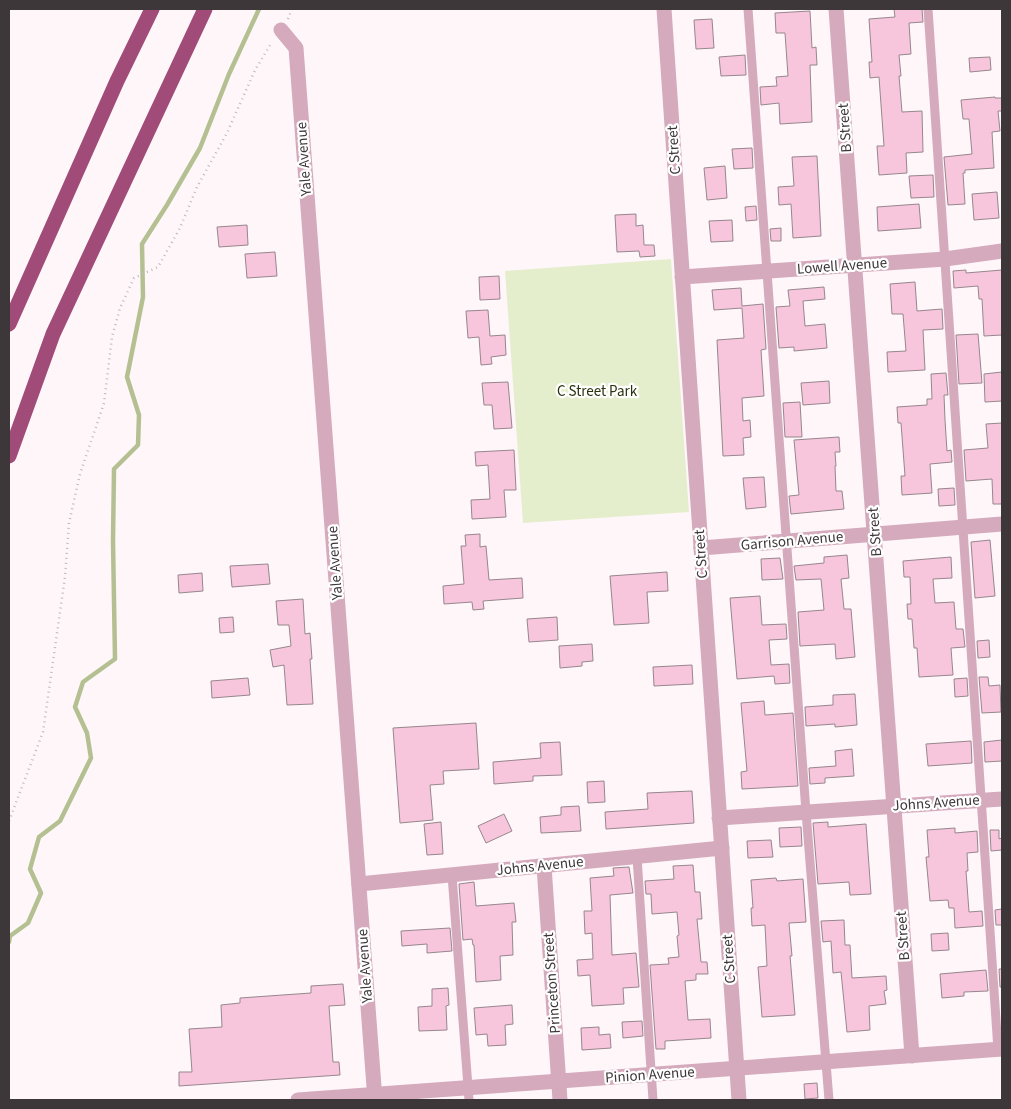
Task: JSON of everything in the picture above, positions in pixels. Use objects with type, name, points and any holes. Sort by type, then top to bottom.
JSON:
[{"type":"highway","points":[[9,324],[152,9]]},
{"type":"highway","points":[[9,456],[53,334],[205,9]]},
{"type":"street","name":"C Street","points":[[664,9],[739,1100]]},
{"type":"street","name":"B Street","points":[[836,9],[912,1056]]},
{"type":"street","name":"Yale Avenue","points":[[281,30],[296,48],[375,1097]]},
{"type":"street","name":"Lowell Avenue","points":[[682,277],[945,259],[1002,251]]},
{"type":"street","name":"Garrison Avenue","points":[[701,548],[1002,524]]},
{"type":"street","name":"Johns Avenue","points":[[719,818],[1002,799]]},
{"type":"street","name":"Johns Avenue","points":[[359,884],[722,848]]},
{"type":"street","name":"Princeton Street","points":[[544,866],[560,1100]]},
{"type":"street","name":"Pinion Avenue","points":[[298,1100],[469,1094],[559,1082],[1000,1050]]},
{"type":"lane","points":[[748,9],[806,812],[829,1100]]},
{"type":"lane","points":[[928,9],[981,800],[1000,1050]]},
{"type":"lane","points":[[637,857],[653,1100]]},
{"type":"lane","points":[[452,875],[469,1094]]},
{"type":"path","points":[[9,821],[43,732],[65,577],[69,523],[80,474],[104,403],[112,337],[120,308],[134,278],[158,267],[180,228],[197,187],[227,133],[255,70],[289,17],[292,9]]},
{"type":"green space","name":"C Street Park","points":[[671,259],[689,512],[523,523],[505,271]]},
{"type":"building","points":[[894,9],[922,9],[923,22],[909,23],[911,54],[899,55],[901,76],[899,76],[902,112],[922,111],[923,152],[906,153],[907,173],[879,175],[877,146],[884,146],[879,77],[870,78],[869,62],[872,62],[869,19],[895,17]]},
{"type":"building","points":[[810,11],[812,48],[816,47],[817,65],[810,65],[812,122],[780,124],[779,103],[761,105],[760,87],[777,86],[776,77],[788,76],[785,33],[776,33],[775,13]]},
{"type":"building","points":[[712,19],[714,48],[696,49],[694,20]]},
{"type":"building","points":[[745,55],[746,75],[721,76],[719,57]]},
{"type":"building","points":[[990,57],[991,70],[970,72],[969,58]]},
{"type":"building","points":[[1002,98],[1002,111],[998,111],[1000,131],[992,132],[994,168],[965,170],[965,173],[963,173],[965,204],[948,205],[944,157],[972,154],[969,119],[963,119],[961,100]]},
{"type":"building","points":[[752,148],[753,168],[734,169],[732,149]]},
{"type":"building","points":[[817,156],[821,236],[793,238],[791,204],[779,205],[778,187],[794,186],[792,157]]},
{"type":"building","points":[[725,166],[727,198],[707,200],[704,168]]},
{"type":"building","points":[[933,175],[934,197],[911,198],[909,176]]},
{"type":"building","points":[[997,192],[999,218],[974,220],[972,194]]},
{"type":"building","points":[[919,204],[921,228],[878,231],[877,207]]},
{"type":"building","points":[[756,206],[757,220],[746,221],[745,207]]},
{"type":"building","points":[[636,214],[636,226],[643,225],[644,245],[654,245],[655,256],[640,257],[639,251],[617,252],[615,215]]},
{"type":"building","points":[[732,220],[733,241],[711,242],[709,221]]},
{"type":"building","points":[[247,225],[248,245],[219,247],[217,227]]},
{"type":"building","points":[[781,228],[781,241],[771,241],[770,229]]},
{"type":"building","points":[[275,252],[277,276],[247,278],[245,254]]},
{"type":"building","points":[[966,270],[966,273],[1002,270],[1002,335],[984,336],[982,299],[979,299],[978,286],[954,288],[953,271]]},
{"type":"building","points":[[499,276],[500,299],[480,300],[479,277]]},
{"type":"building","points":[[915,282],[917,311],[942,309],[943,329],[923,330],[925,370],[888,372],[887,352],[906,351],[903,314],[892,314],[890,284]]},
{"type":"building","points":[[824,287],[825,299],[803,301],[805,326],[825,324],[827,348],[794,351],[794,347],[779,348],[776,307],[790,306],[788,290]]},
{"type":"building","points":[[741,288],[742,306],[763,304],[766,349],[761,350],[764,396],[742,398],[743,421],[750,420],[751,437],[743,438],[744,455],[723,456],[717,340],[744,338],[742,308],[714,310],[712,290]]},
{"type":"building","points":[[488,310],[490,336],[505,335],[506,355],[491,357],[492,364],[481,365],[479,337],[468,338],[466,311]]},
{"type":"building","points":[[978,334],[982,383],[959,384],[956,335]]},
{"type":"building","points":[[1002,372],[1002,401],[985,402],[984,374]]},
{"type":"building","points":[[946,373],[948,395],[944,395],[947,451],[951,450],[952,462],[930,464],[932,493],[902,495],[901,476],[905,476],[901,423],[898,423],[897,407],[927,405],[927,399],[932,399],[931,374]]},
{"type":"building","points":[[829,381],[830,403],[803,405],[801,383]]},
{"type":"building","points":[[508,382],[512,428],[494,429],[492,405],[484,405],[482,383]]},
{"type":"building","points":[[800,402],[802,437],[785,437],[783,403]]},
{"type":"building","points":[[1002,423],[1002,504],[993,504],[992,479],[966,481],[964,450],[988,448],[986,424]]},
{"type":"building","points":[[839,437],[840,452],[835,452],[836,491],[842,491],[844,509],[791,514],[789,496],[799,495],[794,440]]},
{"type":"building","points":[[514,450],[516,490],[504,490],[506,517],[472,519],[471,500],[490,499],[488,465],[476,466],[475,452]]},
{"type":"building","points":[[764,477],[766,507],[746,509],[743,478]]},
{"type":"building","points":[[954,488],[955,505],[939,506],[938,489]]},
{"type":"building","points":[[480,534],[480,547],[486,546],[489,580],[522,578],[523,598],[483,601],[484,609],[473,610],[472,602],[444,604],[443,586],[464,584],[461,546],[466,546],[465,535]]},
{"type":"building","points":[[990,540],[995,596],[975,598],[971,542]]},
{"type":"building","points":[[847,555],[849,578],[841,579],[844,609],[851,609],[855,657],[836,659],[835,644],[800,646],[798,612],[824,610],[821,579],[796,580],[794,566],[824,563],[824,557]]},
{"type":"building","points":[[951,557],[952,578],[933,579],[935,603],[954,602],[956,629],[963,629],[965,647],[951,648],[953,675],[919,677],[912,619],[908,619],[907,604],[911,604],[910,577],[904,577],[903,561]]},
{"type":"building","points":[[780,558],[783,579],[762,580],[761,559]]},
{"type":"building","points":[[268,564],[270,584],[232,587],[230,566]]},
{"type":"building","points":[[667,572],[668,591],[647,592],[649,623],[614,625],[610,576]]},
{"type":"building","points":[[202,573],[203,591],[179,593],[178,575]]},
{"type":"building","points":[[760,596],[762,625],[786,624],[787,639],[769,640],[771,665],[789,664],[790,683],[775,684],[774,676],[737,679],[730,598]]},
{"type":"building","points":[[303,599],[305,634],[310,633],[313,704],[287,705],[284,665],[273,667],[270,650],[291,646],[289,625],[278,625],[276,601]]},
{"type":"building","points":[[233,617],[234,632],[220,633],[219,618]]},
{"type":"building","points":[[557,617],[558,640],[529,642],[527,619]]},
{"type":"building","points":[[989,640],[990,657],[978,658],[977,641]]},
{"type":"building","points":[[592,644],[593,661],[582,662],[582,666],[560,668],[559,646]]},
{"type":"building","points":[[692,665],[693,684],[654,686],[653,667]]},
{"type":"building","points":[[979,677],[988,677],[989,686],[1000,685],[1001,712],[982,713]]},
{"type":"building","points":[[248,678],[250,695],[212,698],[211,681]]},
{"type":"building","points":[[967,678],[968,696],[955,697],[954,679]]},
{"type":"building","points":[[855,694],[857,725],[835,727],[835,724],[806,726],[805,707],[833,705],[833,695]]},
{"type":"building","points":[[764,701],[765,715],[793,713],[798,786],[742,789],[741,772],[747,771],[741,703]]},
{"type":"building","points":[[476,723],[479,769],[443,771],[444,784],[430,785],[433,820],[400,823],[393,728]]},
{"type":"building","points":[[1002,740],[1002,761],[985,762],[984,742]]},
{"type":"building","points":[[971,741],[972,763],[928,766],[926,744]]},
{"type":"building","points":[[560,742],[562,775],[533,776],[533,781],[494,784],[493,762],[541,758],[540,743]]},
{"type":"building","points":[[852,749],[854,776],[825,778],[825,783],[810,784],[809,768],[836,766],[835,751]]},
{"type":"building","points":[[604,781],[605,802],[588,803],[587,782]]},
{"type":"building","points":[[692,791],[694,823],[606,829],[605,812],[648,809],[647,793]]},
{"type":"building","points":[[579,806],[581,831],[541,833],[540,817],[561,815],[561,807]]},
{"type":"building","points":[[504,814],[512,831],[486,843],[478,826]]},
{"type":"building","points":[[441,822],[443,854],[427,855],[424,824]]},
{"type":"building","points":[[828,822],[828,827],[866,824],[871,894],[850,895],[849,882],[818,884],[813,823]]},
{"type":"building","points":[[801,827],[802,846],[780,847],[779,828]]},
{"type":"building","points":[[955,828],[955,833],[977,831],[978,852],[967,853],[968,871],[966,871],[969,912],[982,911],[983,926],[955,928],[954,908],[949,908],[948,900],[930,901],[926,857],[929,857],[927,830]]},
{"type":"building","points":[[990,830],[999,830],[999,839],[1002,838],[1002,850],[991,851]]},
{"type":"building","points":[[771,840],[773,857],[748,858],[747,841]]},
{"type":"building","points":[[693,865],[695,892],[700,892],[702,919],[697,919],[701,962],[707,962],[708,974],[696,974],[696,980],[685,981],[688,1020],[710,1019],[711,1038],[665,1041],[665,1049],[656,1049],[650,965],[669,964],[668,958],[679,957],[677,936],[679,935],[677,912],[652,914],[651,894],[646,894],[645,881],[674,879],[673,866]]},
{"type":"building","points":[[629,867],[633,893],[610,895],[612,955],[636,953],[639,987],[623,988],[624,1004],[592,1006],[590,975],[578,976],[577,960],[593,959],[592,933],[585,934],[584,911],[592,911],[590,878],[614,876],[613,868]]},
{"type":"building","points":[[776,878],[777,881],[803,879],[806,922],[789,923],[795,1015],[762,1017],[758,967],[767,966],[765,925],[752,926],[751,880]]},
{"type":"building","points":[[474,882],[476,906],[514,903],[516,922],[512,922],[513,955],[500,956],[501,980],[476,982],[474,945],[472,939],[463,940],[459,884]]},
{"type":"building","points":[[1002,909],[1002,925],[996,925],[995,910]]},
{"type":"building","points":[[844,920],[845,945],[850,945],[852,978],[886,976],[887,990],[884,991],[886,1004],[869,1006],[870,1030],[847,1032],[841,972],[833,973],[831,941],[823,942],[821,921]]},
{"type":"building","points":[[450,928],[452,951],[427,953],[427,944],[402,946],[401,931]]},
{"type":"building","points":[[948,933],[949,950],[932,951],[931,934]]},
{"type":"building","points":[[999,969],[1002,969],[1002,987],[1000,987]]},
{"type":"building","points":[[986,970],[988,991],[964,992],[964,996],[942,998],[940,974]]},
{"type":"building","points":[[343,984],[345,1005],[329,1006],[333,1062],[339,1062],[340,1075],[179,1086],[179,1072],[192,1072],[189,1029],[222,1027],[221,1005],[240,1003],[240,998],[311,993],[311,986]]},
{"type":"building","points":[[448,988],[449,1005],[446,1006],[447,1030],[419,1031],[418,1007],[432,1006],[432,989]]},
{"type":"building","points":[[512,1005],[513,1024],[505,1025],[506,1045],[488,1046],[487,1034],[476,1035],[474,1008]]},
{"type":"building","points":[[642,1021],[643,1036],[623,1038],[622,1022]]},
{"type":"building","points":[[599,1027],[599,1035],[610,1034],[611,1048],[582,1050],[581,1028]]},
{"type":"building","points":[[817,1083],[818,1098],[805,1099],[804,1084]]},
{"type":"waterway","points":[[9,942],[10,936],[28,923],[41,893],[30,869],[39,837],[60,821],[91,758],[87,733],[75,707],[83,682],[115,659],[114,469],[138,445],[139,415],[127,377],[143,297],[142,244],[200,148],[229,74],[259,9]]}]
